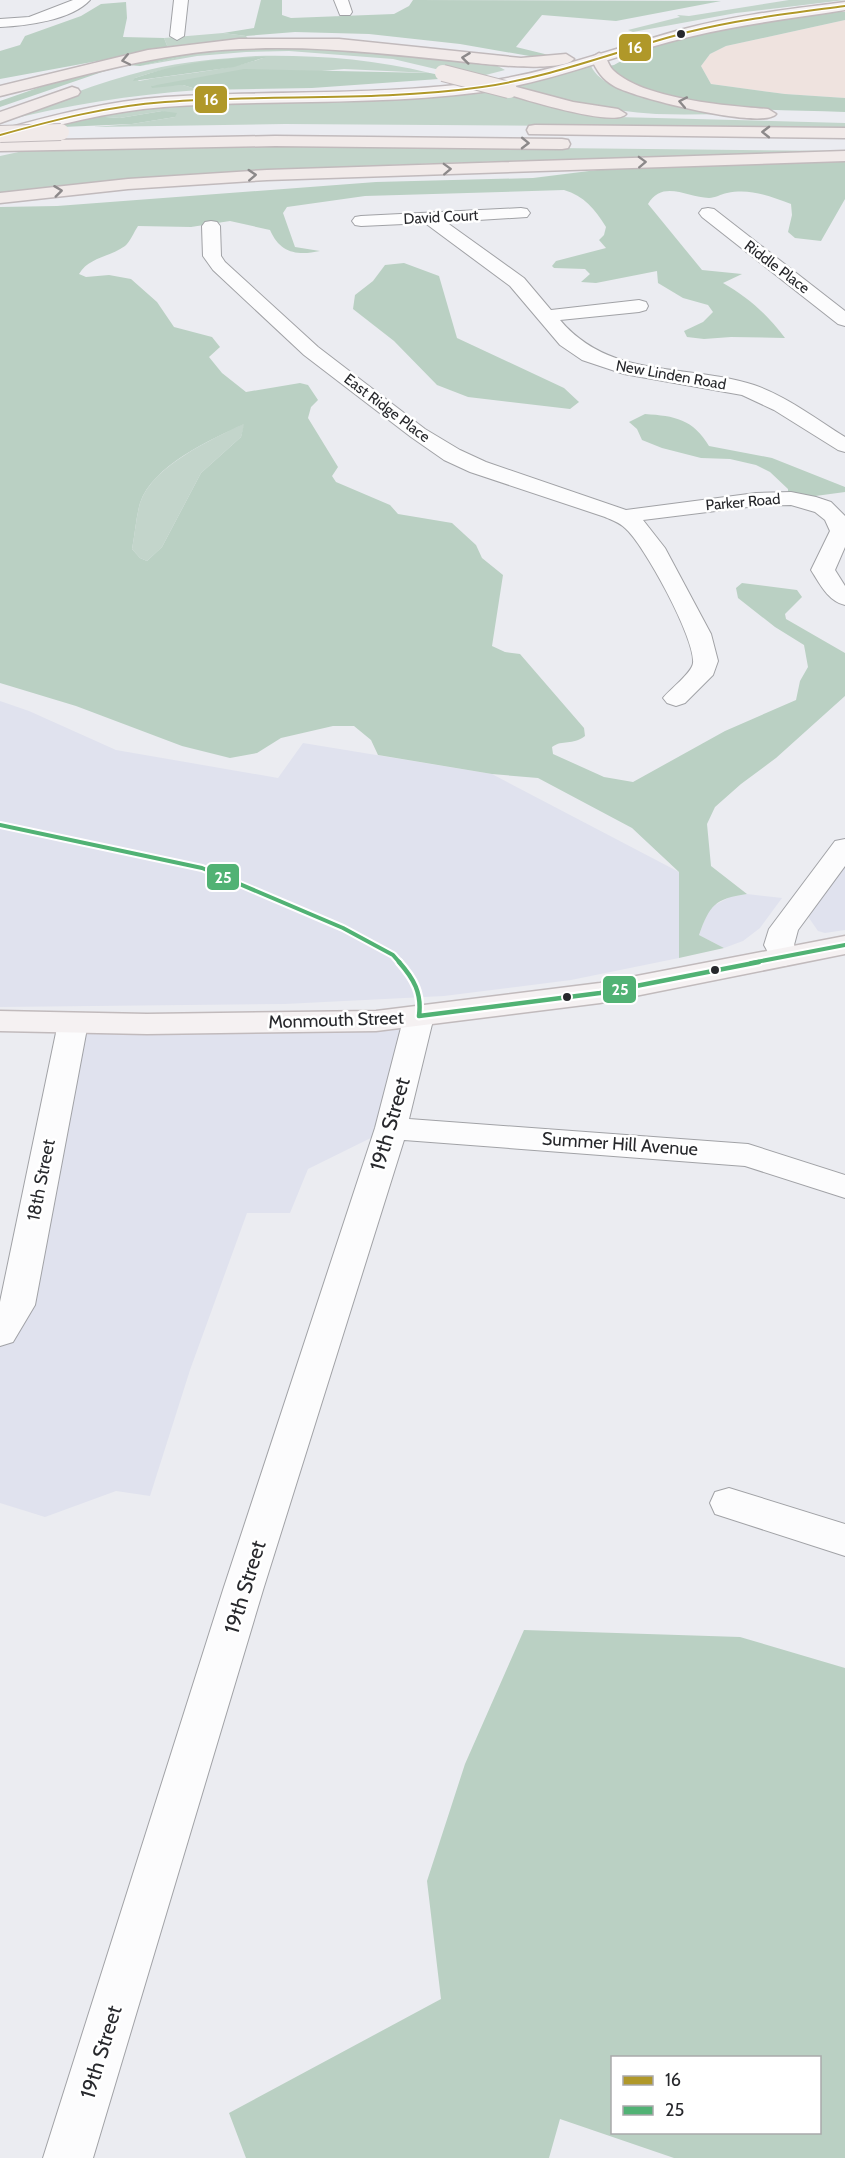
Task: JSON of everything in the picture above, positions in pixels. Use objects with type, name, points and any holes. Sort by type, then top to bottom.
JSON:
[{"type":"highway","points":[[0,91],[148,55],[239,44],[350,45],[530,63],[566,59]]},
{"type":"highway","points":[[0,118],[137,70],[222,56],[269,53],[324,54],[367,58],[442,73],[512,82],[572,107],[620,114],[845,119]]},
{"type":"highway","points":[[598,58],[599,68],[607,76],[648,94],[702,105],[780,115]]},
{"type":"highway","points":[[492,61],[511,67],[512,82]]},
{"type":"highway","points":[[802,117],[845,119]]},
{"type":"highway","points":[[0,135],[60,132],[384,129],[845,133]]},
{"type":"highway","points":[[0,146],[345,141],[845,146]]},
{"type":"highway","points":[[0,198],[128,184],[267,175],[845,156]]},
{"type":"main road","points":[[0,135],[78,114],[162,102],[417,94],[512,82],[660,39],[710,27],[845,4]]},
{"type":"main road","points":[[0,125],[70,108],[144,97],[512,82],[566,59],[658,32],[774,10],[845,4]]},
{"type":"main road","name":"Monmouth Street","points":[[0,1021],[147,1024],[354,1022],[600,993],[845,945]]},
{"type":"street","points":[[0,23],[31,21],[66,9],[83,0]]},
{"type":"street","points":[[177,36],[181,0]]},
{"type":"street","name":"David Court","points":[[361,221],[521,213]]},
{"type":"street","name":"Riddle Place","points":[[708,213],[845,320]]},
{"type":"street","name":"New Linden Road","points":[[428,217],[513,278],[567,341],[589,356],[624,368],[748,390],[772,401],[845,446]]},
{"type":"street","name":"East Ridge Place","points":[[211,226],[212,256],[219,266],[310,351],[418,433],[452,455],[478,467],[623,516]]},
{"type":"street","points":[[547,316],[639,306]]},
{"type":"street","name":"Parker Road","points":[[623,516],[765,498],[812,503],[825,509],[840,524],[842,531],[823,570],[835,589],[845,598]]},
{"type":"street","points":[[623,516],[633,523],[654,548],[702,644],[706,661],[704,670],[676,698]]},
{"type":"street","points":[[784,957],[779,945],[784,929],[845,847]]},
{"type":"street","name":"19th Street","points":[[68,2158],[243,1590],[391,1128],[419,1016]]},
{"type":"street","name":"18th Street","points":[[0,1333],[17,1305],[73,1023]]},
{"type":"street","name":"Summer Hill Avenue","points":[[391,1128],[748,1155],[845,1187]]},
{"type":"street","points":[[729,1503],[845,1540]]},
{"type":"shaded area","points":[[845,20],[845,98],[785,94],[711,84],[701,66],[710,54],[726,46]]},
{"type":"shaded area","points":[[0,701],[29,711],[116,750],[278,778],[303,743],[492,774],[679,872],[679,958],[571,980],[444,996],[285,1004],[0,1007]]},
{"type":"shaded area","points":[[845,863],[845,930],[825,933],[818,931],[808,913]]},
{"type":"shaded area","points":[[747,894],[782,898],[760,928],[743,941],[724,948],[699,935],[708,911],[715,905],[730,897]]},
{"type":"shaded area","points":[[419,1016],[391,1128],[308,1169],[290,1213],[247,1213],[190,1370],[150,1496],[116,1491],[45,1517],[0,1503],[0,1333],[73,1023]]},
{"type":"green space","points":[[261,0],[282,0],[282,15],[291,18],[394,14],[409,6],[413,0],[721,1],[616,21],[542,15],[516,47],[557,57],[541,58],[460,44],[369,34],[295,32],[246,36],[223,33],[254,28]]},
{"type":"green space","points":[[789,0],[845,0],[736,13],[633,32],[628,30],[680,17],[677,15],[689,16]]},
{"type":"green space","points":[[126,2],[127,18],[123,37],[164,38],[168,48],[0,79],[0,51],[20,45],[25,36],[81,16],[101,4]]},
{"type":"green space","points":[[825,12],[845,12],[845,20],[726,46],[710,54],[701,66],[711,84],[785,94],[845,98],[845,112],[767,110],[690,102],[636,86],[604,67],[614,65],[641,50],[675,40],[721,29]]},
{"type":"green space","points":[[223,33],[246,36],[250,41],[168,48],[164,38]]},
{"type":"green space","points":[[302,44],[494,64],[505,70],[474,78],[393,59],[289,51],[197,56],[140,66],[222,47]]},
{"type":"green space","points":[[202,52],[140,66],[127,65],[0,107],[0,101],[72,76],[132,60]]},
{"type":"green space","points":[[257,56],[344,59],[387,64],[430,73],[344,69],[151,86],[183,85],[199,90],[99,102],[0,122],[0,120],[111,80],[148,70],[175,64]],"holes":[[[263,58],[202,72],[139,81],[135,78],[191,65]]]},
{"type":"green space","points":[[266,57],[234,67],[133,81],[135,78],[183,65],[216,60]]},
{"type":"green space","points":[[591,66],[601,78],[636,95],[658,101],[740,114],[666,114],[618,110],[505,87]]},
{"type":"green space","points":[[244,69],[430,73],[453,78],[312,88],[199,90],[183,85],[152,88],[151,86]]},
{"type":"green space","points":[[493,89],[617,117],[845,123],[845,128],[285,124],[93,127],[175,117],[162,111],[120,118],[91,116],[159,106]]},
{"type":"green space","points":[[162,111],[177,113],[175,117],[132,124],[39,128],[91,116],[120,118]]},
{"type":"green space","points":[[346,146],[845,151],[845,153],[528,160],[316,168],[105,182],[0,193],[0,156],[28,150]]},
{"type":"green space","points":[[845,160],[845,199],[821,241],[795,238],[788,232],[792,215],[791,204],[760,194],[744,191],[709,198],[668,191],[654,197],[648,204],[702,270],[742,274],[723,283],[757,307],[785,338],[704,339],[687,337],[684,331],[703,322],[713,312],[708,305],[683,298],[658,283],[657,271],[596,283],[581,282],[590,274],[585,269],[554,268],[552,266],[556,261],[606,248],[599,240],[604,235],[606,227],[598,214],[583,200],[564,190],[365,196],[287,207],[283,213],[295,247],[320,251],[304,253],[284,248],[270,230],[230,221],[191,227],[138,226],[125,246],[88,264],[79,274],[86,277],[109,275],[131,279],[157,302],[174,327],[212,337],[220,347],[209,357],[222,373],[246,392],[300,383],[308,385],[318,400],[311,407],[308,418],[338,467],[332,476],[336,482],[390,505],[398,514],[452,523],[476,545],[482,558],[503,575],[492,646],[505,652],[520,654],[584,728],[585,736],[576,741],[560,743],[552,747],[553,754],[604,777],[633,782],[725,731],[796,700],[800,681],[808,667],[804,645],[775,627],[738,598],[736,588],[742,583],[797,590],[802,597],[785,614],[786,619],[845,653],[845,696],[776,758],[715,807],[707,824],[711,866],[747,894],[720,901],[706,917],[699,935],[724,948],[679,958],[679,872],[632,828],[538,778],[492,774],[378,755],[371,740],[354,726],[333,726],[281,738],[257,753],[230,758],[182,746],[76,706],[0,683],[0,207],[57,206],[376,182],[533,178],[629,166]],"holes":[[[244,424],[241,437],[201,473],[162,547],[147,561],[140,558],[132,549],[140,503],[147,489],[157,477],[184,455]]]},
{"type":"green space","points":[[404,263],[439,276],[457,338],[564,388],[579,402],[570,409],[468,397],[437,385],[394,341],[353,309],[355,295],[373,281],[385,265]]},
{"type":"green space","points":[[645,414],[682,421],[696,430],[709,446],[772,458],[845,487],[845,492],[808,497],[788,493],[788,489],[770,472],[756,465],[730,459],[701,458],[662,448],[642,440],[637,429],[629,422]]},
{"type":"green space","points":[[245,423],[241,437],[201,473],[162,547],[147,561],[140,558],[132,549],[140,503],[147,489],[170,465],[216,437]]},
{"type":"green space","points":[[524,1630],[740,1637],[845,1668],[845,2158],[674,2158],[560,2119],[549,2158],[246,2158],[229,2113],[441,1999],[427,1881],[465,1764]]},
{"type":"transit line","name":"16","points":[[0,135],[81,114],[143,104],[403,94],[482,87],[534,77],[707,27],[845,6]]},
{"type":"transit line","name":"25","points":[[0,825],[202,868],[343,928],[393,955],[410,975],[421,1000],[419,1016],[600,993],[845,945]]}]
